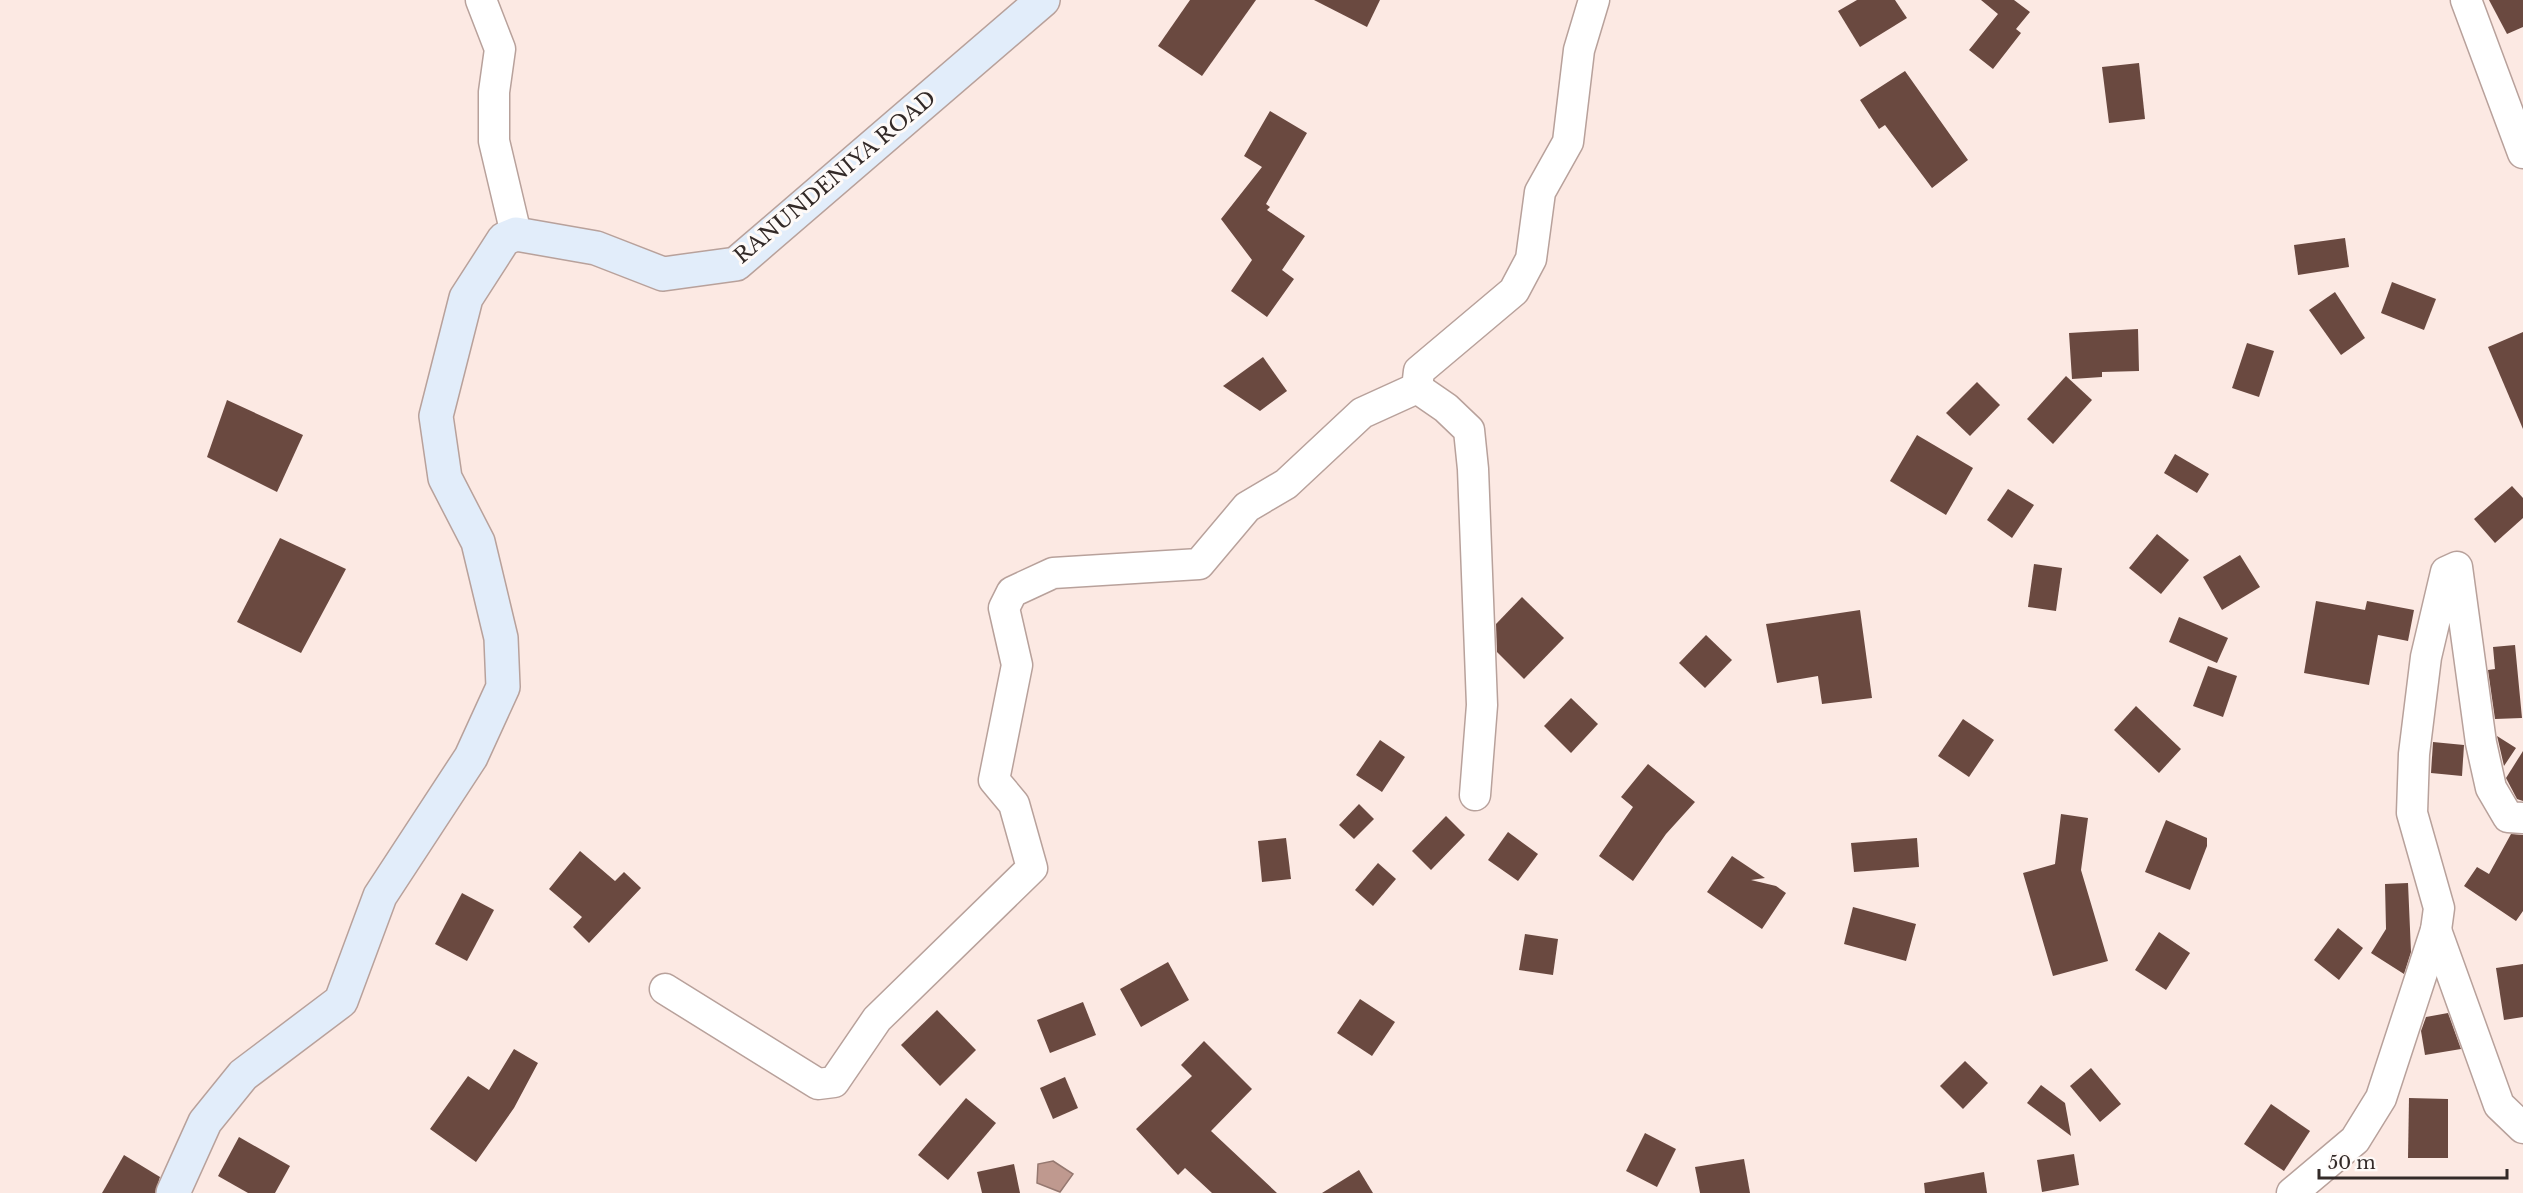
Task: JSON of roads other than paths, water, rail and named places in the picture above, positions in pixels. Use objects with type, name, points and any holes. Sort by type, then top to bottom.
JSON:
[{"type":"main road","name":"RANUNDENIYA ROAD","points":[[516,234],[596,248],[663,274],[736,264],[1043,0]]},
{"type":"main road","points":[[174,1193],[205,1122],[243,1075],[341,1001],[380,896],[471,757],[502,687],[501,638],[478,542],[445,478],[436,416],[466,298],[504,239],[516,234]]},
{"type":"street","points":[[481,0],[500,49],[494,92],[494,141],[516,234]]},
{"type":"street","points":[[1417,388],[1419,371],[1514,291],[1531,259],[1540,192],[1568,142],[1579,50],[1594,0]]},
{"type":"street","points":[[2466,0],[2522,150]]},
{"type":"street","points":[[1417,388],[1446,408],[1469,430],[1473,469],[1482,705],[1475,795]]},
{"type":"street","points":[[665,989],[819,1084],[834,1082],[877,1019],[1032,868],[1014,804],[994,780],[1017,665],[1004,608],[1012,592],[1053,573],[1199,564],[1247,507],[1286,484],[1362,413],[1417,388]]},
{"type":"street","points":[[2292,1193],[2355,1140],[2381,1098],[2436,930],[2439,908],[2412,813],[2414,754],[2426,657],[2446,572],[2457,567],[2481,743],[2491,788],[2508,817],[2523,818]]},
{"type":"street","points":[[2436,930],[2499,1106],[2523,1128]]}]
